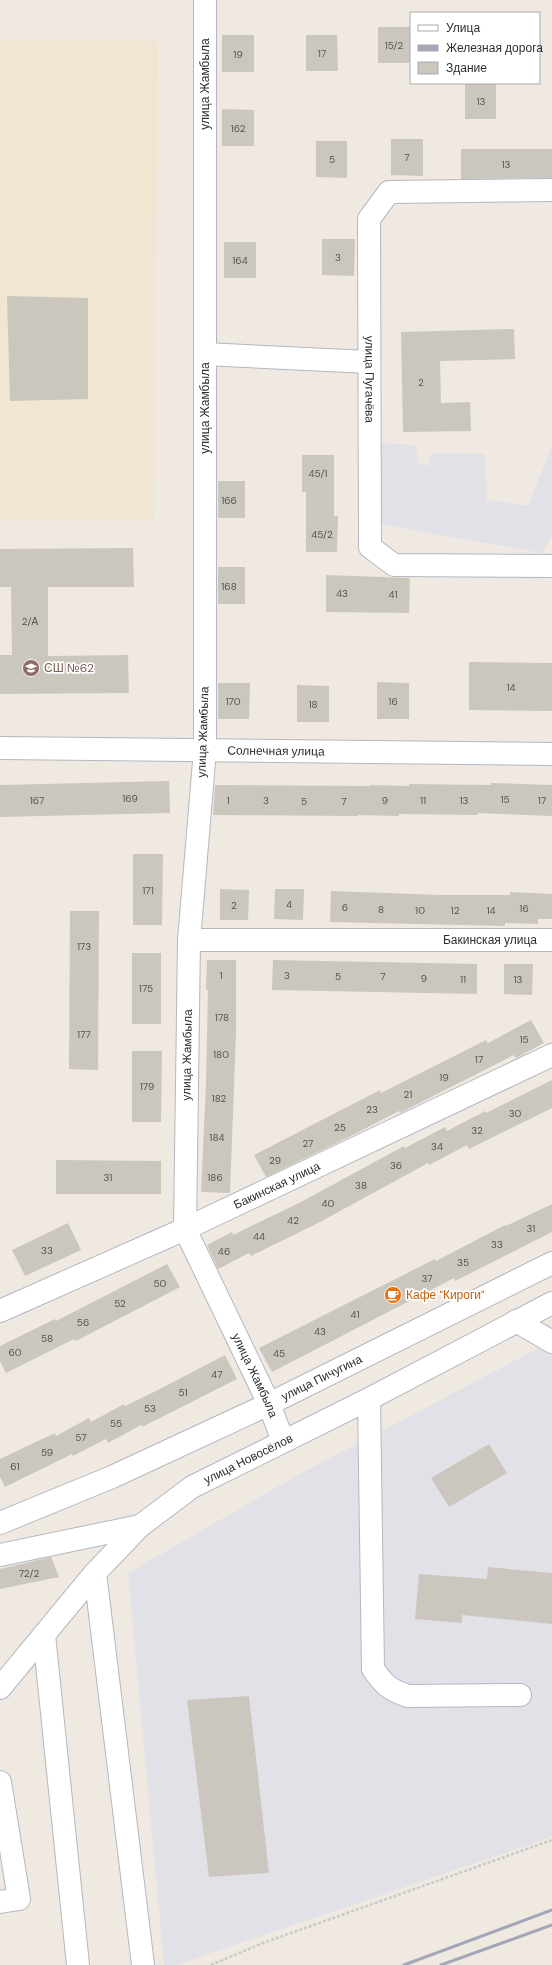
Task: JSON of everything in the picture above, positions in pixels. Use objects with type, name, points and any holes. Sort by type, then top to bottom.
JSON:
[{"type":"street","name":"улица Жамбыла","points":[[205,0],[205,750],[189,940],[185,1229],[269,1404],[283,1441]]},
{"type":"street","name":"улица Пугачёва","points":[[552,190],[389,192],[369,219],[370,547],[394,565],[552,566]]},
{"type":"street","points":[[205,354],[369,362]]},
{"type":"street","name":"Солнечная улица","points":[[0,748],[552,754]]},
{"type":"street","name":"Бакинская улица","points":[[189,940],[552,940]]},
{"type":"street","name":"Бакинская улица","points":[[0,1311],[185,1229],[552,1055]]},
{"type":"street","name":"улица Пичугина","points":[[0,1523],[112,1477],[269,1404],[552,1263]]},
{"type":"street","name":"улица Новосёлов","points":[[0,1688],[95,1573],[140,1526],[192,1487],[369,1399],[552,1303]]},
{"type":"street","points":[[516,1321],[552,1342]]},
{"type":"street","points":[[369,1399],[374,1669],[383,1683],[393,1691],[408,1696],[520,1695]]},
{"type":"street","points":[[0,1555],[140,1526]]},
{"type":"street","points":[[95,1573],[142,1965]]},
{"type":"street","points":[[44,1635],[78,1965]]},
{"type":"street","points":[[0,1782],[19,1900],[0,1902]]},
{"type":"path","points":[[211,1965],[263,1944],[552,1840]]},
{"type":"shaded area","points":[[0,41],[158,41],[154,521],[0,520]]},
{"type":"shaded area","points":[[381,443],[416,445],[418,463],[429,466],[431,453],[485,454],[487,500],[528,506],[552,446],[552,536],[542,553],[379,524]]},
{"type":"shaded area","points":[[552,1341],[552,1837],[176,1965],[164,1965],[128,1573],[298,1475]]},
{"type":"building","points":[[378,27],[410,27],[410,63],[378,63]]},
{"type":"building","points":[[222,35],[254,35],[254,72],[222,72]]},
{"type":"building","points":[[306,35],[337,35],[338,71],[306,71]]},
{"type":"building","points":[[465,84],[496,84],[496,119],[465,119]]},
{"type":"building","points":[[222,109],[254,110],[254,146],[222,146]]},
{"type":"building","points":[[391,139],[423,139],[423,176],[391,175]]},
{"type":"building","points":[[316,141],[347,141],[347,178],[316,177]]},
{"type":"building","points":[[461,149],[552,149],[552,178],[461,179]]},
{"type":"building","points":[[322,239],[355,239],[354,276],[322,275]]},
{"type":"building","points":[[224,242],[256,242],[256,278],[224,278]]},
{"type":"building","points":[[7,296],[88,298],[88,399],[10,401]]},
{"type":"building","points":[[514,329],[515,359],[440,361],[441,403],[470,402],[471,431],[403,432],[401,332]]},
{"type":"building","points":[[302,455],[334,455],[334,516],[338,516],[337,552],[306,552],[306,492],[302,492]]},
{"type":"building","points":[[218,481],[245,481],[245,518],[218,518]]},
{"type":"building","points":[[133,548],[134,587],[48,587],[48,656],[128,655],[129,693],[0,694],[0,655],[12,655],[11,587],[0,587],[0,549]]},
{"type":"building","points":[[218,567],[245,567],[245,604],[218,604]]},
{"type":"building","points":[[326,575],[410,578],[409,613],[326,612]]},
{"type":"building","points":[[469,662],[552,663],[552,711],[469,710]]},
{"type":"building","points":[[377,682],[409,683],[409,719],[377,719]]},
{"type":"building","points":[[218,683],[250,683],[249,719],[218,719]]},
{"type":"building","points":[[297,685],[329,686],[329,722],[297,722]]},
{"type":"building","points":[[169,781],[170,813],[0,817],[0,785]]},
{"type":"building","points":[[491,783],[552,785],[552,816],[478,813],[478,815],[399,814],[399,816],[213,815],[215,785],[409,786],[409,784],[491,785]]},
{"type":"building","points":[[133,854],[163,854],[162,925],[133,925]]},
{"type":"building","points":[[220,889],[249,890],[248,920],[220,920]]},
{"type":"building","points":[[275,889],[304,889],[303,920],[274,919]]},
{"type":"building","points":[[331,891],[441,895],[510,895],[510,892],[552,894],[552,919],[538,919],[538,924],[505,923],[505,926],[330,922]]},
{"type":"building","points":[[70,911],[99,911],[98,1070],[69,1069]]},
{"type":"building","points":[[132,953],[161,953],[161,1024],[132,1024]]},
{"type":"building","points":[[207,960],[236,960],[236,1033],[230,1193],[201,1192],[206,1083],[208,990],[206,990]]},
{"type":"building","points":[[273,960],[477,964],[477,994],[272,990]]},
{"type":"building","points":[[504,964],[533,964],[532,995],[504,994]]},
{"type":"building","points":[[531,1020],[544,1043],[516,1058],[514,1055],[400,1113],[399,1111],[266,1177],[254,1155],[380,1090],[381,1093],[486,1040],[488,1043]]},
{"type":"building","points":[[132,1051],[162,1051],[161,1122],[132,1122]]},
{"type":"building","points":[[552,1080],[552,1108],[469,1149],[467,1145],[429,1165],[428,1163],[320,1222],[251,1256],[249,1253],[218,1269],[207,1245],[232,1232],[233,1235],[301,1202],[404,1146],[405,1148],[445,1127],[447,1131],[485,1111],[486,1113]]},
{"type":"building","points":[[56,1160],[161,1161],[161,1194],[56,1194]]},
{"type":"building","points":[[552,1204],[552,1232],[455,1281],[454,1278],[272,1372],[259,1348],[435,1259],[436,1261],[505,1225],[506,1226]]},
{"type":"building","points":[[68,1223],[81,1250],[25,1276],[12,1250]]},
{"type":"building","points":[[167,1264],[180,1287],[76,1341],[74,1339],[6,1373],[0,1361],[0,1346],[55,1319],[56,1321]]},
{"type":"building","points":[[225,1355],[237,1379],[142,1427],[141,1425],[108,1443],[106,1439],[5,1487],[0,1477],[0,1459],[55,1433],[56,1436],[89,1418],[91,1422],[124,1404],[125,1406],[158,1390]]},
{"type":"building","points":[[489,1444],[507,1473],[449,1507],[431,1478]]},
{"type":"building","points":[[51,1557],[59,1577],[0,1589],[0,1569]]},
{"type":"building","points":[[488,1567],[552,1573],[552,1624],[462,1615],[462,1623],[415,1619],[419,1574],[487,1579]]},
{"type":"building","points":[[249,1696],[269,1873],[209,1877],[187,1700]]},
{"type":"railway","points":[[404,1965],[552,1910]]},
{"type":"railway","points":[[441,1965],[552,1925]]},
{"type":"place","name":"СШ №62","points":[[31,668]]},
{"type":"place","name":"Кафе \"Кироги\"","points":[[393,1295]]}]
